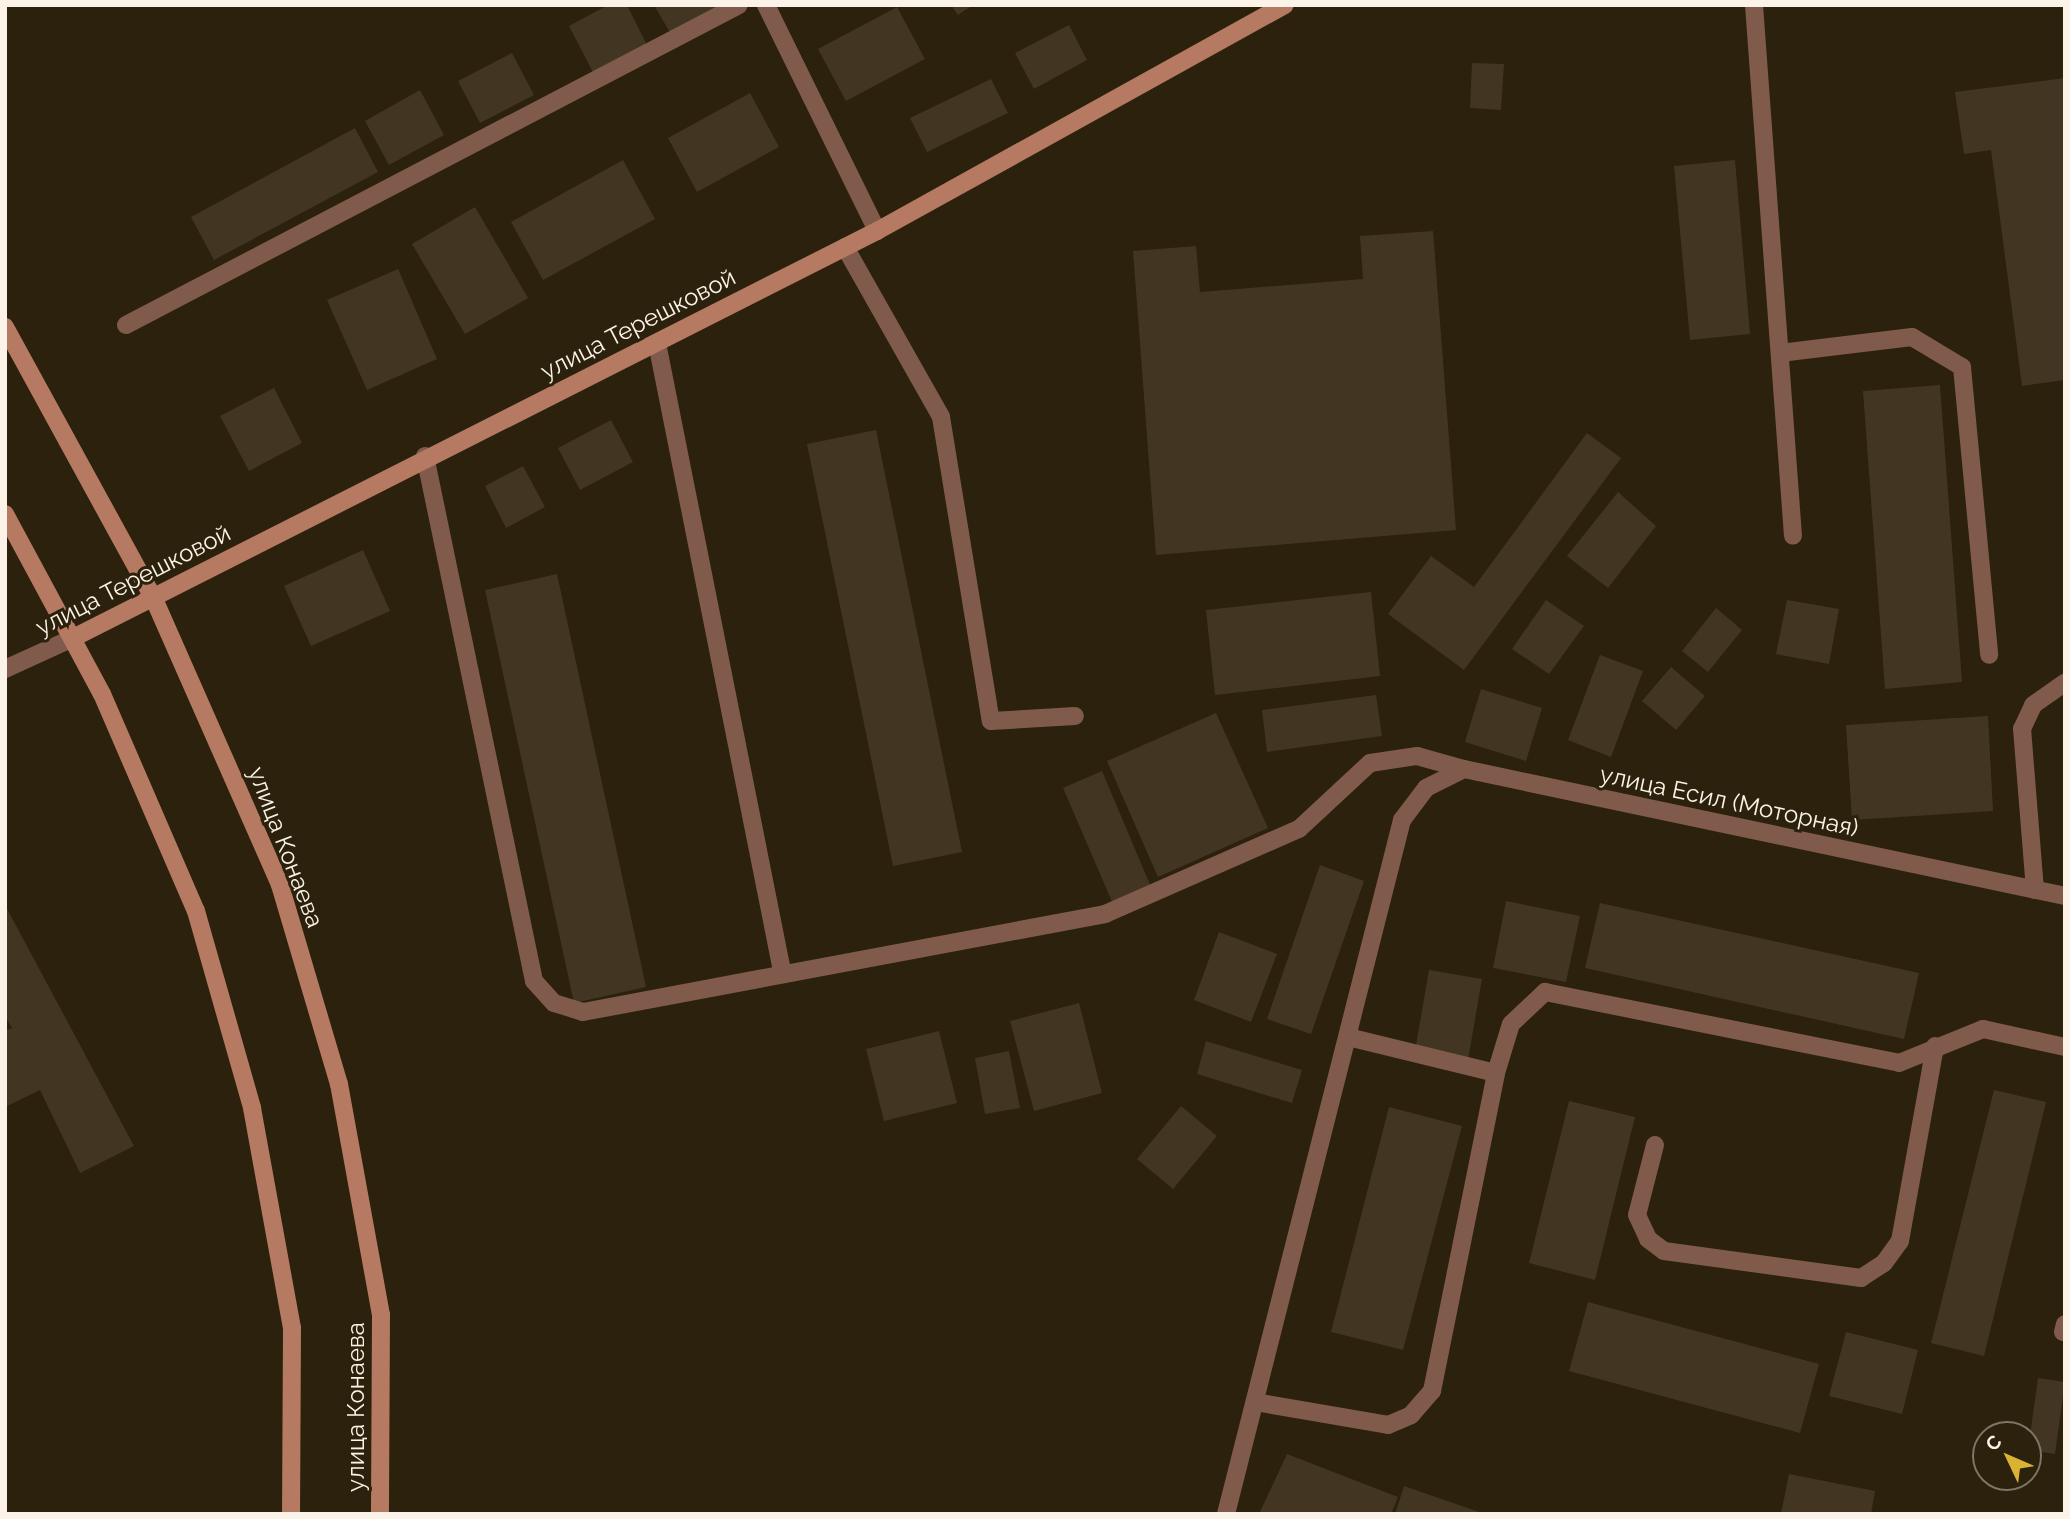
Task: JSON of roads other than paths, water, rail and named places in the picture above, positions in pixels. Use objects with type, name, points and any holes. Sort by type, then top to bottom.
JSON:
[{"type":"main road","name":"улица Терешковой","points":[[74,638],[154,599],[425,456],[657,343],[877,231],[1285,5]]},
{"type":"main road","name":"улица Конаева","points":[[5,327],[154,599],[280,885],[339,1084],[381,1315],[380,1514]]},
{"type":"main road","points":[[5,514],[74,638],[196,911],[252,1108],[292,1328],[291,1514]]},
{"type":"main road","points":[[5,531],[22,545]]},
{"type":"street","points":[[126,326],[739,5]]},
{"type":"street","points":[[766,5],[877,231]]},
{"type":"street","points":[[1754,5],[1793,536]]},
{"type":"street","points":[[845,247],[941,417],[990,721],[1075,716]]},
{"type":"street","points":[[1780,353],[1912,337],[1962,367],[1989,655]]},
{"type":"street","points":[[657,343],[782,971]]},
{"type":"street","name":"улица Есил (Моторная)","points":[[425,456],[534,981],[554,1003],[583,1012],[782,971],[1105,914],[1299,829],[1370,763],[1418,755],[1464,769],[2065,896]]},
{"type":"street","name":"улица Терешковой","points":[[5,669],[74,638]]},
{"type":"street","points":[[2035,890],[2022,729],[2033,705],[2065,683]]},
{"type":"street","points":[[1226,1514],[1402,820],[1426,788],[1464,769]]},
{"type":"street","points":[[1255,1402],[1388,1425],[1411,1415],[1432,1391],[1496,1073],[1511,1024],[1545,992],[1899,1063],[1935,1046],[1983,1029],[2065,1047]]},
{"type":"street","points":[[1349,1037],[1496,1073]]},
{"type":"street","points":[[1655,1145],[1637,1215],[1648,1239],[1664,1251],[1861,1278],[1884,1263],[1900,1241],[1935,1046]]}]
